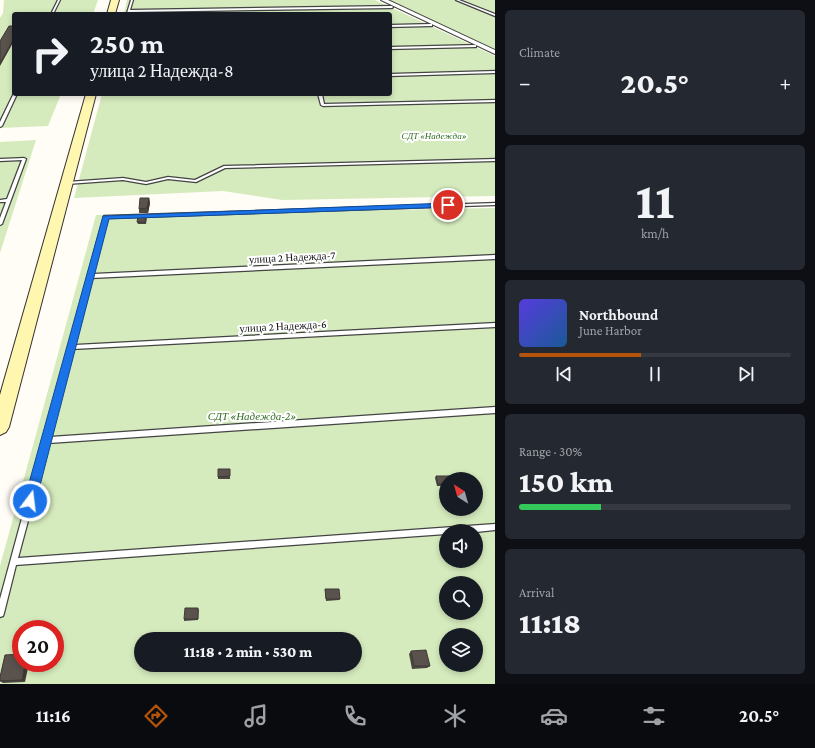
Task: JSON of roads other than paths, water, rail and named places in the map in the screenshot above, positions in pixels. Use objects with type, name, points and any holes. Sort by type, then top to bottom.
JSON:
[{"type":"street","points":[[112,12],[115,0]]},
{"type":"street","points":[[384,0],[495,52]]},
{"type":"street","points":[[0,427],[90,96]]},
{"type":"lane","points":[[53,12],[59,0]]},
{"type":"lane","points":[[128,12],[132,0]]},
{"type":"lane","points":[[457,0],[495,15]]},
{"type":"lane","points":[[172,12],[392,7]]},
{"type":"lane","points":[[392,26],[431,25]]},
{"type":"lane","points":[[392,48],[475,46]]},
{"type":"lane","points":[[392,74],[495,72]]},
{"type":"lane","points":[[0,126],[14,96]]},
{"type":"lane","points":[[321,96],[323,105],[495,101]]},
{"type":"lane","points":[[0,160],[24,159],[0,224]]},
{"type":"lane","points":[[66,183],[123,179],[146,183],[168,178],[196,181],[224,167],[495,160]]},
{"type":"lane","points":[[0,201],[8,200]]},
{"type":"lane","points":[[0,613],[106,217],[495,204]]},
{"type":"lane","name":"улица 2 Надежда-7","points":[[90,276],[495,257]]},
{"type":"lane","name":"улица 2 Надежда-6","points":[[71,347],[495,325]]},
{"type":"lane","points":[[46,440],[495,410]]},
{"type":"lane","points":[[14,562],[495,527]]},
{"type":"park label","name":"СДТ «Надежда»","points":[[434,136]]},
{"type":"park label","name":"СДТ «Надежда-2»","points":[[252,416]]}]
